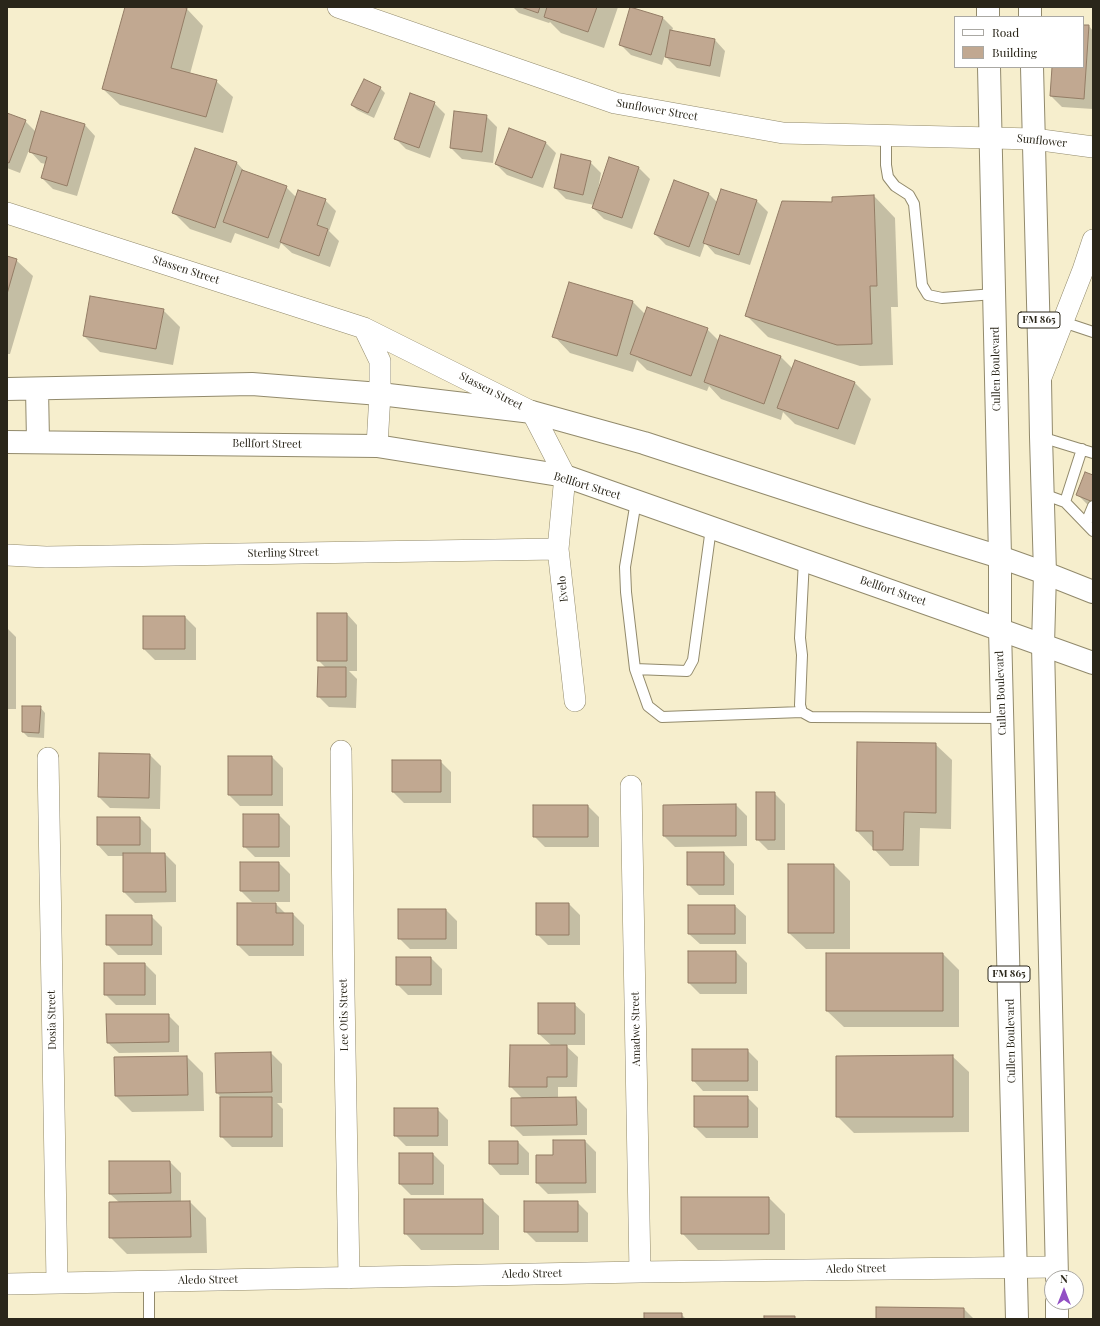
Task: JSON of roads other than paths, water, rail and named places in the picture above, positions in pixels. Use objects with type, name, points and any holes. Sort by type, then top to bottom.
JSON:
[{"type":"main road","name":"Cullen Boulevard","points":[[989,68],[1000,556],[1000,629],[1017,1319]]},
{"type":"main road","name":"FM 865","points":[[1032,68],[1045,573],[1042,645],[1056,1270]]},
{"type":"main road","points":[[7,389],[252,384],[380,394],[532,412],[644,443],[868,516],[1000,556],[1093,592]]},
{"type":"main road","points":[[37,389],[38,441]]},
{"type":"main road","name":"Bellfort Street","points":[[7,442],[38,441],[376,446],[564,476],[1093,663]]},
{"type":"street","name":"Sunflower Street","points":[[338,7],[615,103],[783,132],[991,138]]},
{"type":"street","name":"Sunflower","points":[[991,138],[1034,139],[1093,147]]},
{"type":"street","name":"Stassen Street","points":[[7,213],[364,328],[532,412],[564,476]]},
{"type":"street","points":[[1040,380],[1063,322],[1084,278],[1093,240]]},
{"type":"street","points":[[364,328],[380,361],[380,394],[376,446]]},
{"type":"street","name":"Evelo","points":[[564,476],[558,549],[575,701]]},
{"type":"street","name":"Sterling Street","points":[[7,556],[46,557],[558,549]]},
{"type":"street","name":"Lee Otis Street","points":[[341,751],[349,1278]]},
{"type":"street","name":"Dosia Street","points":[[48,758],[57,1282]]},
{"type":"street","name":"Amadwe Street","points":[[631,786],[640,1272]]},
{"type":"street","name":"Aledo Street","points":[[7,1284],[640,1272],[1016,1267],[1044,1270]]},
{"type":"lane","points":[[886,135],[886,165],[888,177],[895,186],[909,195],[914,204],[922,285],[928,295],[942,298],[994,294]]},
{"type":"lane","points":[[1063,322],[1093,332]]},
{"type":"lane","points":[[1041,437],[1093,453]]},
{"type":"lane","points":[[1065,502],[1082,450]]},
{"type":"lane","points":[[1042,494],[1065,502],[1090,527]]},
{"type":"lane","points":[[636,501],[625,567],[626,592],[635,669],[648,706],[662,717],[802,712],[811,717],[1002,718]]},
{"type":"lane","points":[[1090,527],[1093,506]]},
{"type":"lane","points":[[635,669],[687,671],[690,666],[693,660],[712,528]]},
{"type":"lane","points":[[802,712],[800,705],[802,655],[800,638],[804,560]]},
{"type":"lane","points":[[149,1281],[149,1319]]}]
